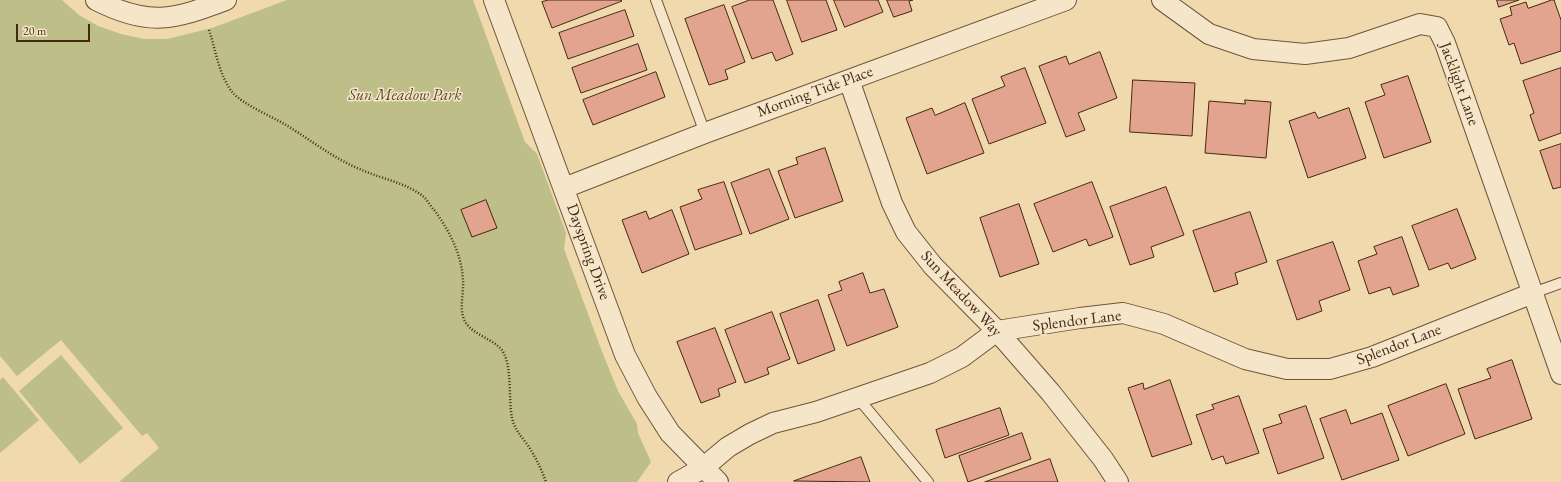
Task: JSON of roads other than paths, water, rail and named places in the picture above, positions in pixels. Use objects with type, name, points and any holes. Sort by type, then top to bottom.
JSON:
[{"type":"street","points":[[96,0],[127,14],[152,18],[181,16],[226,0]]},
{"type":"street","name":"Dayspring Drive","points":[[494,0],[625,355],[647,397],[670,433],[718,482]]},
{"type":"street","name":"Morning Tide Place","points":[[564,188],[705,133],[1066,0]]},
{"type":"street","name":"Jacklight Lane","points":[[1162,0],[1209,34],[1253,49],[1298,54],[1349,48],[1420,24],[1437,27],[1445,43],[1561,374]]},
{"type":"street","name":"Sun Meadow Way","points":[[849,80],[892,203],[906,232],[933,266],[997,332],[1051,393],[1103,459],[1118,482]]},
{"type":"street","name":"Splendor Lane","points":[[678,482],[703,468],[728,447],[773,423],[816,412],[930,373],[962,357],[997,332],[1080,318],[1123,313],[1164,324],[1245,359],[1287,369],[1330,369],[1372,357],[1533,293]]},
{"type":"lane","points":[[656,0],[705,133]]},
{"type":"lane","name":"Splendor Lane","points":[[1533,293],[1561,283]]},
{"type":"lane","points":[[858,398],[928,482]]},
{"type":"park label","name":"Sun Meadow Park","points":[[405,96]]}]
